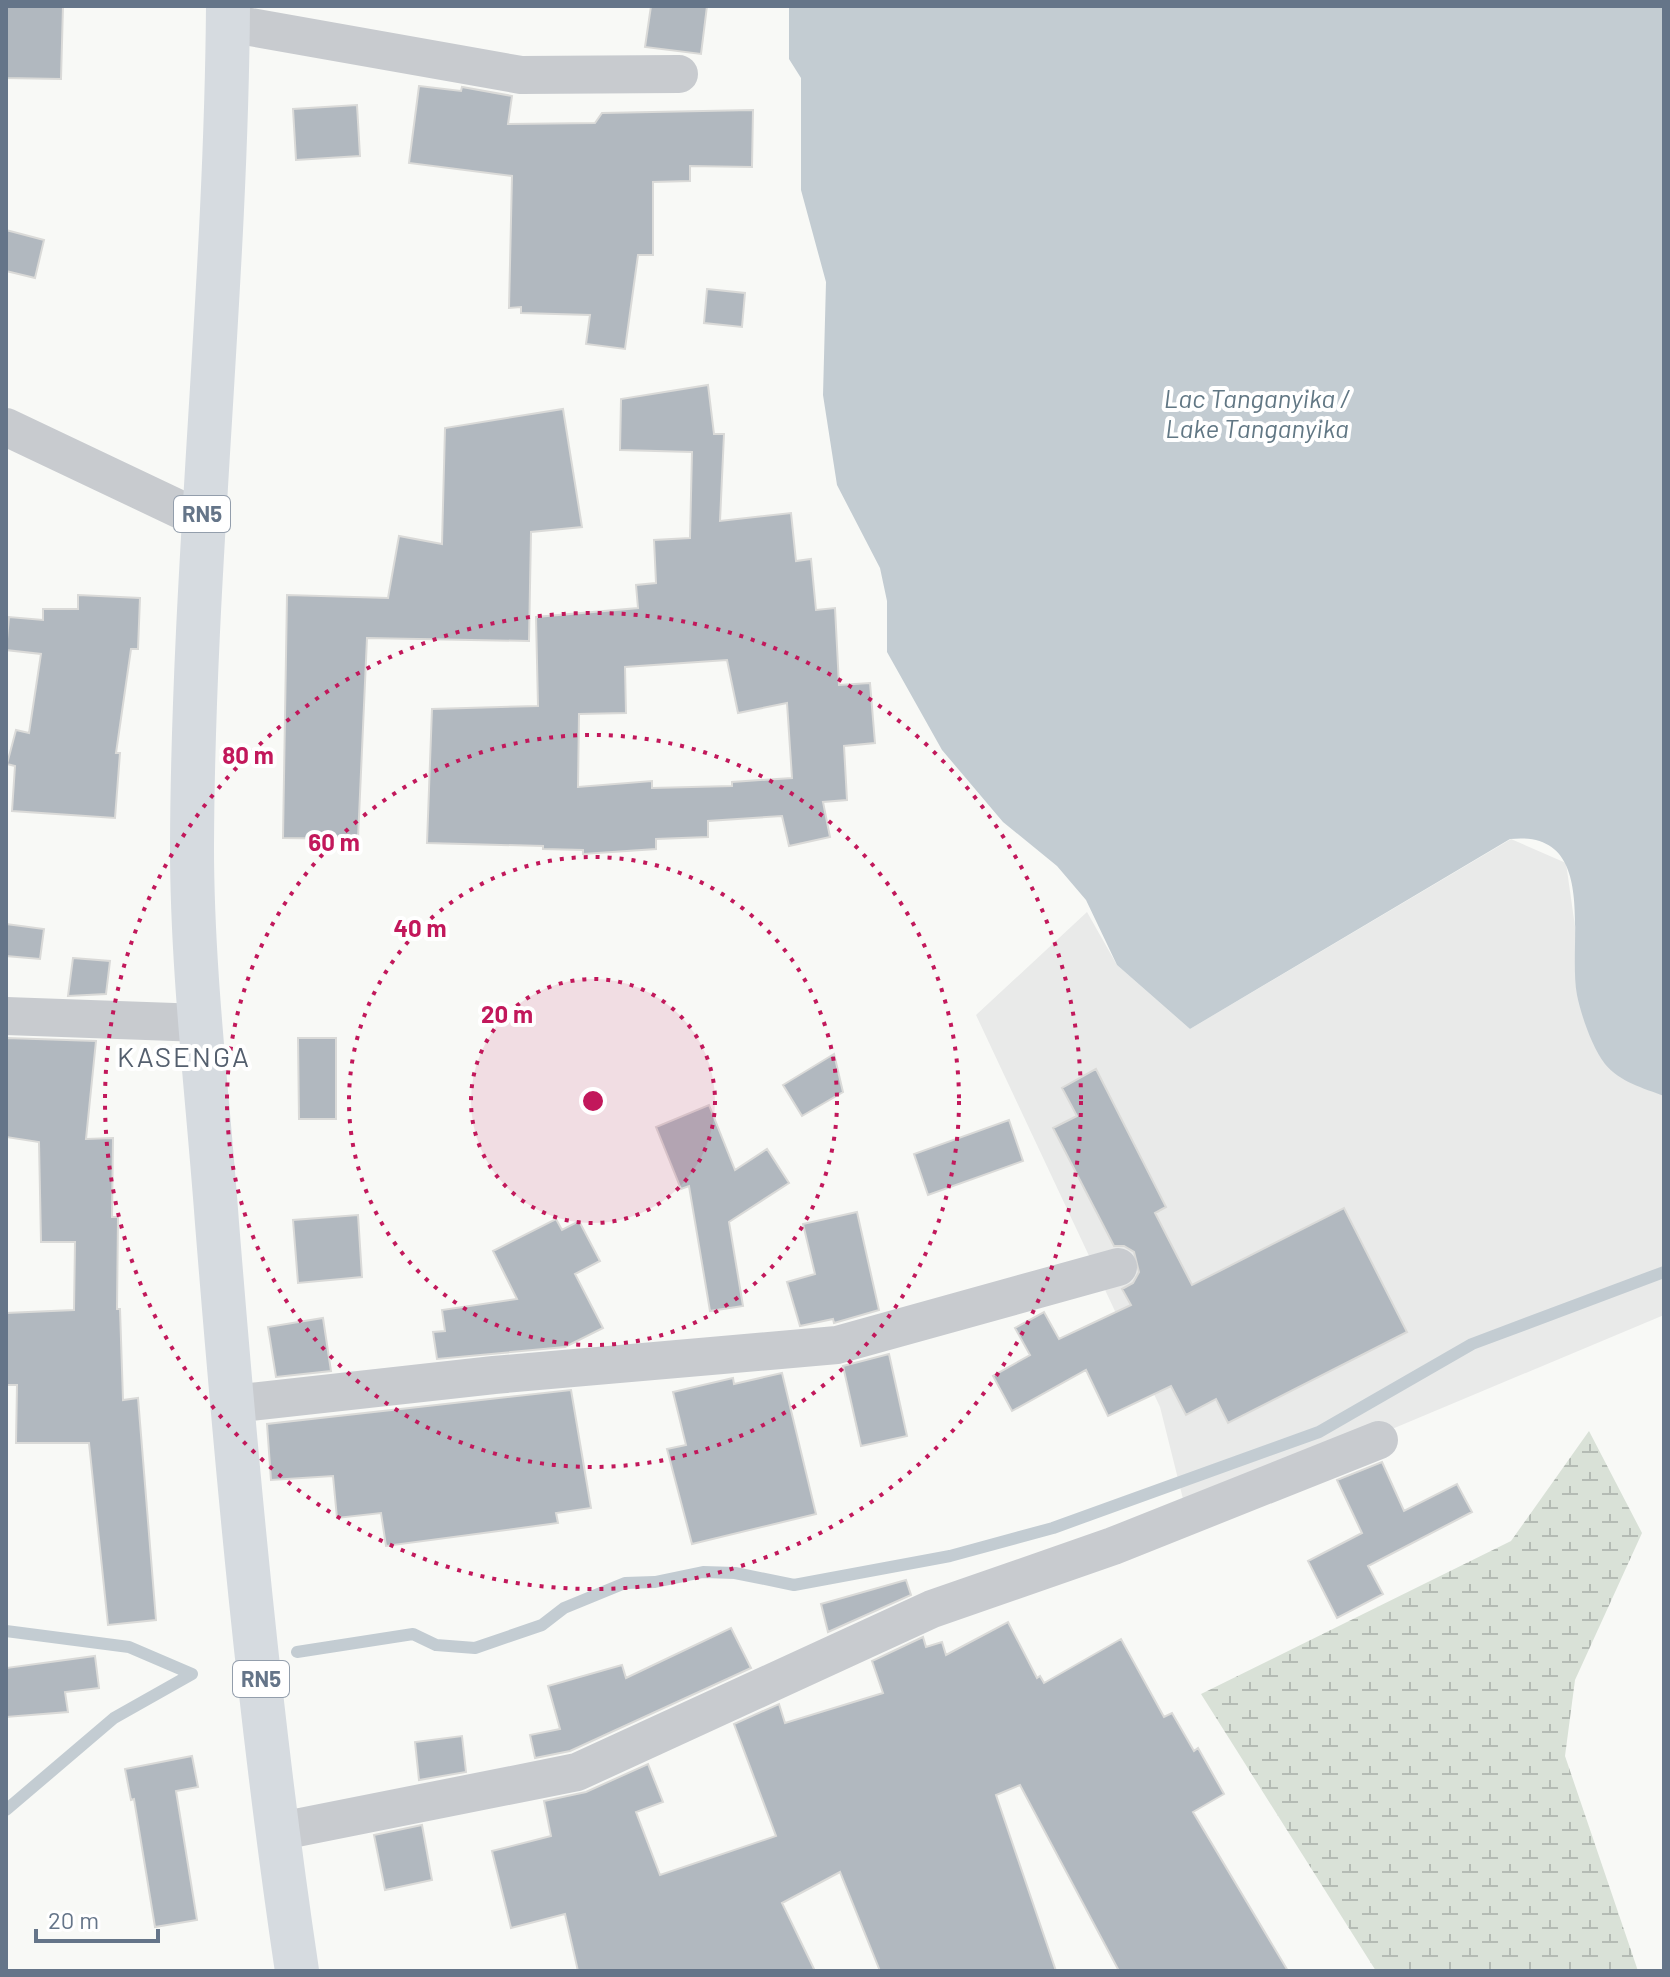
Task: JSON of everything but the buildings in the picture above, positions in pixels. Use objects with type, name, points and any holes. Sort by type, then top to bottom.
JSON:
[{"type":"highway","name":"RN5","points":[[228,15],[224,166],[202,520],[192,851],[202,1023],[232,1404],[276,1832],[297,1971]]},
{"type":"street","points":[[228,15],[521,75],[679,74]]},
{"type":"street","points":[[6,427],[202,520]]},
{"type":"street","points":[[6,1016],[202,1023]]},
{"type":"street","points":[[232,1404],[494,1375],[837,1345],[1118,1267]]},
{"type":"street","points":[[276,1832],[577,1772],[932,1609],[1113,1546],[1379,1440]]},
{"type":"shaded area","points":[[1511,839],[1566,863],[1590,1032],[1664,1094],[1664,1315],[1187,1515],[1160,1407],[976,1015],[1087,912],[1117,965],[1190,1029]]},
{"type":"green space","points":[[1589,1431],[1642,1533],[1575,1680],[1565,1756],[1638,1971],[1376,1971],[1201,1694],[1511,1541]]},
{"type":"water","name":"Lac Tanganyika / Lake Tanganyika","points":[[789,6],[1664,6],[1664,1096],[1618,1075],[1605,1064],[1596,1049],[1577,995],[1574,893],[1568,870],[1557,852],[1538,841],[1510,839],[1190,1029],[1117,965],[1086,900],[1057,866],[1003,822],[942,750],[887,652],[887,601],[880,568],[837,485],[823,395],[826,282],[801,190],[801,78],[789,59]]},
{"type":"waterway","points":[[297,1652],[413,1634],[436,1645],[475,1648],[542,1625],[564,1608],[625,1583],[655,1582],[703,1572],[735,1573],[794,1585],[950,1556],[1053,1528],[1319,1432],[1472,1344],[1664,1272]]},
{"type":"waterway","points":[[6,1631],[129,1647],[192,1674]]},
{"type":"waterway","points":[[6,1810],[114,1718],[192,1674]]},
{"type":"district","name":"KASENGA","points":[[184,1057]]}]
